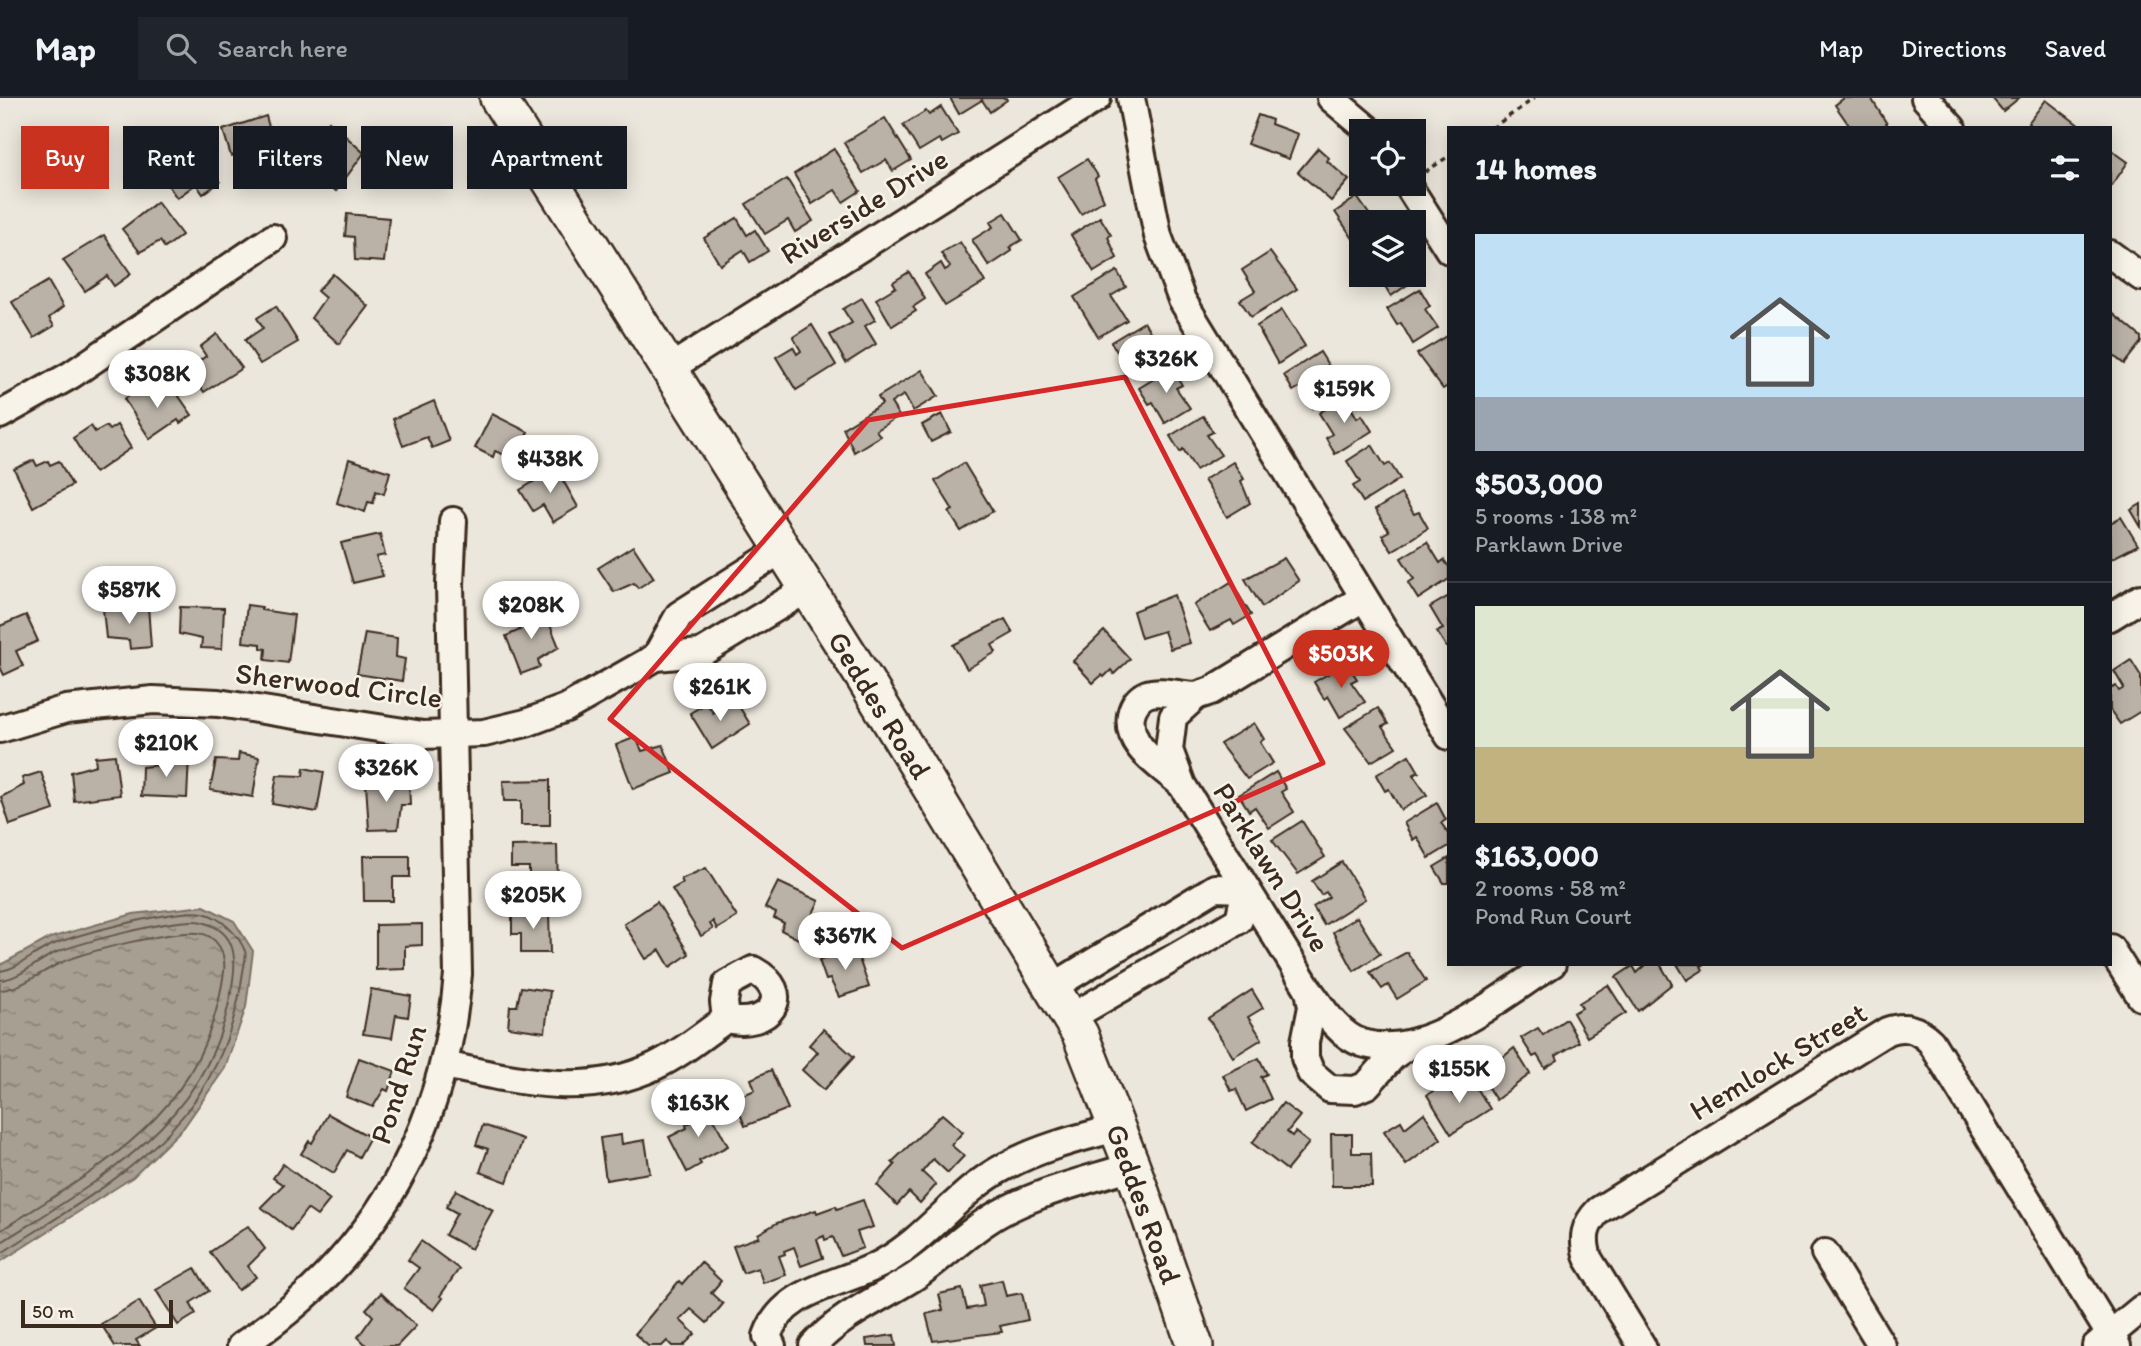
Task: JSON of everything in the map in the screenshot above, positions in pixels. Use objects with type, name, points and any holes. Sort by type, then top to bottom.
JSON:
[{"type":"main road","name":"Geddes Road","points":[[498,98],[667,370],[864,678],[1080,1034],[1132,1166],[1195,1346]]},
{"type":"street","name":"Riverside Drive","points":[[667,370],[1097,98]]},
{"type":"street","points":[[1131,98],[1158,236],[1171,278],[1447,733]]},
{"type":"street","points":[[1331,98],[1356,119]]},
{"type":"street","points":[[1926,98],[1950,126]]},
{"type":"street","points":[[1423,196],[1447,246]]},
{"type":"street","points":[[0,415],[71,375],[273,238]]},
{"type":"street","points":[[2112,255],[2141,277]]},
{"type":"street","name":"Pond Run","points":[[241,1346],[295,1306],[327,1277],[379,1213],[420,1139],[445,1065],[454,1017],[458,974],[450,584],[453,521]]},
{"type":"street","points":[[656,657],[679,615],[781,550]]},
{"type":"street","name":"Sherwood Circle","points":[[0,729],[66,709],[153,700],[218,703],[423,734],[484,733],[526,723],[590,696],[656,657],[701,653],[807,589]]},
{"type":"street","name":"Parklawn Drive","points":[[1363,598],[1211,691],[1196,696],[1173,717],[1169,750],[1182,785],[1308,990],[1332,1022],[1360,1042],[1396,1047],[1413,1043],[1456,1024],[1549,966]]},
{"type":"street","points":[[2112,616],[2141,598]]},
{"type":"street","points":[[1182,785],[1140,749],[1130,720],[1138,699],[1148,694],[1196,696]]},
{"type":"street","points":[[1052,988],[1215,888],[1246,889],[1239,920],[1070,1018]]},
{"type":"street","points":[[2112,951],[2141,998]]},
{"type":"street","points":[[1308,990],[1312,1007],[1305,1042],[1305,1058],[1311,1073],[1330,1089],[1355,1090],[1367,1085],[1393,1056],[1413,1043]]},
{"type":"street","points":[[445,1065],[530,1083],[589,1084],[654,1067],[726,1019]]},
{"type":"street","name":"Hemlock Street","points":[[1642,1346],[1588,1258],[1584,1244],[1591,1218],[1599,1210],[1852,1052],[1898,1028],[1909,1028],[1931,1042],[2108,1343]]},
{"type":"street","points":[[772,1346],[766,1336],[771,1324],[788,1304],[883,1263],[907,1248],[979,1182],[1003,1167],[1040,1151],[1117,1128]]},
{"type":"street","points":[[813,1346],[834,1326],[924,1271],[963,1238],[1005,1210],[1028,1199],[1132,1166]]},
{"type":"street","points":[[1825,1253],[1882,1346]]},
{"type":"street","points":[[2108,1343],[2141,1309]]},
{"type":"path","points":[[1495,126],[1535,98]]},
{"type":"path","points":[[1426,172],[1447,157]]},
{"type":"highlighted area","points":[[1125,377],[1323,763],[902,948],[610,719],[868,420]]},
{"type":"water","points":[[204,906],[234,921],[253,951],[246,1007],[225,1068],[184,1127],[133,1177],[0,1262],[0,965],[50,938],[133,914]]},
{"type":"building","points":[[950,98],[1007,100],[990,112],[982,100],[959,114]]},
{"type":"building","points":[[1844,98],[1871,98],[1887,124],[1850,126],[1835,105]]},
{"type":"building","points":[[1992,98],[2019,98],[2003,111]]},
{"type":"building","points":[[2046,100],[2080,126],[2032,126],[2028,123]]},
{"type":"building","points":[[941,107],[958,134],[942,143],[939,139],[919,151],[903,125],[926,111],[929,115]]},
{"type":"building","points":[[1258,115],[1272,120],[1271,124],[1298,134],[1289,159],[1247,144]]},
{"type":"building","points":[[266,116],[269,126],[235,126]]},
{"type":"building","points":[[885,118],[911,160],[893,171],[886,160],[863,173],[844,143]]},
{"type":"building","points":[[233,127],[233,155],[231,156],[223,130]]},
{"type":"building","points":[[347,137],[361,150],[361,157],[347,176]]},
{"type":"building","points":[[1318,148],[1329,158],[1327,161],[1349,180],[1331,201],[1298,172]]},
{"type":"building","points":[[834,149],[860,191],[843,202],[835,190],[812,204],[794,174]]},
{"type":"building","points":[[2112,150],[2128,162],[2112,185]]},
{"type":"building","points":[[1087,159],[1098,176],[1095,179],[1104,200],[1081,214],[1058,177]]},
{"type":"building","points":[[787,179],[813,221],[795,232],[788,220],[765,234],[746,204]]},
{"type":"building","points":[[171,189],[189,189],[177,198]]},
{"type":"building","points":[[1357,197],[1366,210],[1349,210],[1349,233],[1335,212]]},
{"type":"building","points":[[157,202],[182,235],[165,248],[160,241],[140,252],[122,229]]},
{"type":"building","points":[[1005,213],[1022,240],[1010,247],[1012,251],[989,266],[972,240],[993,227],[990,222]]},
{"type":"building","points":[[347,214],[389,218],[384,262],[355,260],[354,237],[345,236]]},
{"type":"building","points":[[1100,217],[1111,235],[1108,237],[1117,258],[1094,272],[1071,235]]},
{"type":"building","points":[[737,218],[747,235],[755,230],[768,251],[750,262],[743,250],[720,265],[704,238]]},
{"type":"building","points":[[104,235],[131,274],[114,286],[107,276],[85,291],[63,260]]},
{"type":"building","points":[[960,242],[985,282],[945,306],[925,274],[941,263],[945,270],[950,267],[941,253]]},
{"type":"building","points":[[1270,252],[1297,289],[1251,317],[1240,300],[1255,291],[1242,270]]},
{"type":"building","points":[[1117,271],[1126,287],[1111,296],[1127,320],[1098,337],[1074,297]]},
{"type":"building","points":[[909,272],[925,299],[913,307],[916,311],[892,326],[876,299],[896,287],[893,282]]},
{"type":"building","points":[[333,274],[368,306],[339,344],[311,318],[325,298],[317,291]]},
{"type":"building","points":[[48,281],[63,307],[49,318],[54,326],[34,338],[12,302]]},
{"type":"building","points":[[1385,287],[1404,287],[1391,296]]},
{"type":"building","points":[[1420,289],[1430,306],[1425,309],[1438,328],[1413,344],[1401,323],[1397,325],[1387,309]]},
{"type":"building","points":[[862,298],[875,320],[865,326],[876,344],[846,363],[830,335],[852,323],[843,309]]},
{"type":"building","points":[[276,306],[298,342],[260,364],[245,340],[263,328],[257,318]]},
{"type":"building","points":[[1282,310],[1305,346],[1278,364],[1257,326]]},
{"type":"building","points":[[2112,313],[2141,337],[2141,342],[2124,364],[2112,355]]},
{"type":"building","points":[[1144,322],[1154,338],[1148,342],[1162,361],[1137,376],[1125,356],[1121,358],[1111,342]]},
{"type":"building","points":[[812,325],[836,365],[796,390],[776,357],[793,347],[797,354],[801,351],[793,337]]},
{"type":"building","points":[[217,334],[242,368],[204,392],[188,369],[206,356],[200,347]]},
{"type":"building","points":[[1447,336],[1447,386],[1443,389],[1417,354]]},
{"type":"building","points":[[1320,352],[1330,368],[1326,372],[1338,392],[1313,408],[1300,387],[1293,391],[1284,375]]},
{"type":"building","points":[[1172,368],[1182,385],[1176,388],[1190,408],[1165,423],[1153,402],[1149,404],[1139,388]]},
{"type":"building","points":[[922,370],[938,396],[913,411],[904,395],[891,403],[899,416],[876,430],[880,436],[854,452],[843,428],[882,404],[878,397]]},
{"type":"building","points":[[171,385],[192,415],[180,423],[178,420],[150,439],[124,399],[143,387],[148,395],[154,392],[156,395]]},
{"type":"building","points":[[1345,397],[1357,418],[1362,415],[1372,431],[1335,454],[1326,438],[1332,434],[1319,413]]},
{"type":"building","points":[[434,401],[449,441],[432,448],[427,437],[403,446],[393,419]]},
{"type":"building","points":[[492,414],[528,432],[515,459],[495,451],[493,457],[475,448]]},
{"type":"building","points":[[942,414],[951,432],[931,442],[922,425]]},
{"type":"building","points":[[1203,416],[1213,432],[1207,435],[1221,455],[1196,470],[1183,449],[1180,452],[1170,436]]},
{"type":"building","points":[[117,425],[131,448],[95,473],[73,438],[91,426],[95,432],[106,426],[109,430]]},
{"type":"building","points":[[1372,445],[1385,466],[1390,463],[1400,479],[1363,502],[1353,486],[1360,482],[1347,461]]},
{"type":"building","points":[[349,459],[390,472],[384,494],[376,491],[373,503],[368,502],[365,512],[337,503]]},
{"type":"building","points":[[34,460],[37,466],[48,461],[50,465],[59,461],[72,485],[33,507],[14,469]]},
{"type":"building","points":[[1233,462],[1244,479],[1241,481],[1250,503],[1227,517],[1204,480]]},
{"type":"building","points":[[964,463],[993,511],[961,531],[949,512],[953,510],[935,481]]},
{"type":"building","points":[[556,468],[578,507],[553,522],[543,505],[533,511],[520,490]]},
{"type":"building","points":[[1401,494],[1414,514],[1419,512],[1428,528],[1392,551],[1382,535],[1389,531],[1375,510]]},
{"type":"building","points":[[2141,504],[2141,527],[2131,510]]},
{"type":"building","points":[[2121,517],[2138,545],[2112,558],[2112,522]]},
{"type":"building","points":[[380,534],[385,555],[376,557],[383,576],[353,583],[341,543]]},
{"type":"building","points":[[1427,542],[1440,563],[1444,560],[1447,564],[1447,580],[1418,599],[1408,583],[1414,579],[1401,558]]},
{"type":"building","points":[[633,546],[654,578],[638,588],[634,583],[614,592],[598,568]]},
{"type":"building","points":[[1284,558],[1299,581],[1262,607],[1245,579]]},
{"type":"building","points":[[1231,582],[1251,615],[1234,625],[1231,620],[1210,631],[1194,605]]},
{"type":"building","points":[[1174,595],[1190,643],[1170,649],[1164,631],[1141,638],[1133,611]]},
{"type":"building","points":[[1447,597],[1447,648],[1437,632],[1443,629],[1430,607]]},
{"type":"building","points":[[247,605],[294,615],[288,663],[265,660],[266,649],[261,648],[261,644],[243,642]]},
{"type":"building","points":[[148,606],[151,647],[130,649],[129,640],[106,638],[103,609]]},
{"type":"building","points":[[180,607],[224,608],[222,649],[201,648],[202,639],[179,634]]},
{"type":"building","points":[[530,608],[537,624],[548,620],[559,647],[538,660],[540,667],[521,674],[506,636],[520,630],[514,615]]},
{"type":"building","points":[[26,615],[38,641],[16,651],[23,666],[4,675],[0,667],[0,626]]},
{"type":"building","points":[[1005,619],[1013,633],[992,645],[996,652],[967,669],[953,645]]},
{"type":"building","points":[[1104,631],[1130,659],[1114,674],[1111,670],[1093,683],[1073,661]]},
{"type":"building","points":[[365,633],[397,638],[396,657],[405,659],[402,681],[357,674]]},
{"type":"building","points":[[2131,660],[2141,676],[2141,711],[2120,724],[2112,713],[2112,688],[2116,686],[2119,691],[2124,688],[2114,671]]},
{"type":"building","points":[[1347,663],[1357,679],[1351,682],[1365,702],[1340,717],[1328,696],[1324,699],[1314,682]]},
{"type":"building","points":[[735,700],[750,724],[712,749],[690,713],[707,703],[713,713]]},
{"type":"building","points":[[1378,708],[1388,724],[1382,727],[1396,747],[1371,762],[1345,728]]},
{"type":"building","points":[[1254,723],[1264,739],[1260,742],[1273,763],[1247,779],[1220,744]]},
{"type":"building","points":[[636,737],[642,751],[663,745],[674,773],[633,789],[616,745]]},
{"type":"building","points":[[239,753],[259,757],[253,797],[210,790],[216,760],[238,761]]},
{"type":"building","points":[[115,755],[120,795],[74,801],[71,772],[96,765],[95,757]]},
{"type":"building","points":[[1409,755],[1419,772],[1413,775],[1427,795],[1401,810],[1389,789],[1385,791],[1376,775]]},
{"type":"building","points":[[169,757],[189,757],[187,798],[141,796],[142,767],[168,764]]},
{"type":"building","points":[[304,768],[324,772],[317,812],[272,804],[277,775],[303,776]]},
{"type":"building","points":[[41,772],[54,810],[10,825],[1,797],[24,785],[22,778]]},
{"type":"building","points":[[1276,772],[1286,789],[1281,792],[1294,812],[1269,828],[1255,807],[1249,811],[1239,795]]},
{"type":"building","points":[[550,780],[550,825],[521,825],[521,801],[504,801],[503,781]]},
{"type":"building","points":[[409,782],[410,805],[401,805],[398,829],[369,830],[366,784]]},
{"type":"building","points":[[1437,803],[1446,820],[1441,823],[1447,831],[1447,847],[1429,858],[1417,837],[1413,840],[1404,823]]},
{"type":"building","points":[[1302,821],[1325,857],[1298,874],[1272,840]]},
{"type":"building","points":[[557,845],[558,890],[529,890],[529,867],[511,867],[511,846]]},
{"type":"building","points":[[363,856],[410,856],[410,877],[393,877],[393,901],[364,901]]},
{"type":"building","points":[[1447,859],[1447,883],[1444,883],[1434,867]]},
{"type":"building","points":[[1342,862],[1365,899],[1324,925],[1313,907],[1329,897],[1326,892],[1321,895],[1312,881]]},
{"type":"building","points":[[706,868],[737,917],[717,929],[713,921],[710,924],[713,929],[701,936],[672,889],[683,883],[681,879]]},
{"type":"building","points":[[778,882],[819,901],[800,940],[781,930],[784,923],[774,918],[776,913],[765,908]]},
{"type":"building","points":[[657,902],[689,954],[670,967],[660,950],[646,959],[624,924]]},
{"type":"building","points":[[549,912],[550,953],[521,953],[521,934],[512,934],[512,913]]},
{"type":"building","points":[[1357,917],[1380,954],[1354,971],[1333,932]]},
{"type":"building","points":[[422,924],[422,945],[405,946],[405,969],[376,970],[376,925]]},
{"type":"building","points":[[855,947],[869,987],[839,997],[830,979],[826,980],[819,960]]},
{"type":"building","points":[[1407,952],[1426,981],[1397,999],[1388,985],[1382,989],[1370,972]]},
{"type":"building","points":[[1633,966],[1637,973],[1645,966],[1661,966],[1672,984],[1638,1011],[1616,977]]},
{"type":"building","points":[[1678,966],[1701,966],[1703,970],[1687,980]]},
{"type":"building","points":[[1608,985],[1626,1013],[1587,1037],[1573,1013],[1582,1008],[1579,1003]]},
{"type":"building","points":[[521,987],[550,991],[545,1032],[508,1027],[510,1006],[517,1006]]},
{"type":"building","points":[[371,989],[411,996],[408,1017],[396,1015],[392,1038],[363,1034]]},
{"type":"building","points":[[1252,990],[1263,1008],[1248,1017],[1262,1039],[1233,1057],[1208,1018]]},
{"type":"building","points":[[1566,1019],[1579,1042],[1556,1056],[1558,1060],[1545,1068],[1537,1055],[1533,1057],[1521,1038],[1538,1028],[1543,1035]]},
{"type":"building","points":[[823,1029],[854,1057],[824,1090],[802,1070],[818,1052],[809,1045]]},
{"type":"building","points":[[1514,1048],[1530,1074],[1496,1100],[1474,1066],[1491,1056],[1496,1063]]},
{"type":"building","points":[[359,1058],[395,1071],[388,1091],[384,1089],[373,1107],[346,1097]]},
{"type":"building","points":[[1259,1058],[1267,1074],[1261,1077],[1271,1099],[1246,1111],[1236,1089],[1231,1091],[1223,1075]]},
{"type":"building","points":[[771,1070],[788,1109],[745,1126],[734,1099],[755,1090],[751,1079]]},
{"type":"building","points":[[1471,1078],[1490,1109],[1451,1134],[1427,1095],[1445,1083],[1453,1095],[1458,1092],[1456,1087]]},
{"type":"building","points":[[1283,1103],[1300,1116],[1287,1132],[1292,1136],[1295,1132],[1309,1143],[1287,1170],[1252,1143]]},
{"type":"building","points":[[706,1104],[728,1146],[699,1161],[701,1164],[687,1172],[669,1137],[687,1128],[686,1125],[691,1122],[687,1114]]},
{"type":"building","points":[[1424,1113],[1441,1139],[1406,1165],[1384,1131],[1401,1121],[1405,1128]]},
{"type":"building","points":[[328,1114],[370,1137],[359,1157],[347,1150],[334,1173],[301,1154],[309,1141],[312,1143]]},
{"type":"building","points":[[942,1114],[963,1132],[951,1145],[964,1156],[948,1173],[933,1159],[922,1172],[936,1185],[920,1203],[909,1192],[897,1205],[877,1185],[895,1165],[892,1162]]},
{"type":"building","points":[[483,1125],[523,1139],[507,1182],[480,1172],[488,1149],[476,1145]]},
{"type":"building","points":[[1331,1134],[1352,1134],[1352,1153],[1371,1153],[1372,1186],[1332,1186]]},
{"type":"building","points":[[621,1135],[622,1144],[645,1140],[650,1173],[606,1180],[600,1138]]},
{"type":"building","points":[[283,1164],[330,1200],[317,1216],[307,1209],[291,1230],[261,1207],[283,1185],[273,1178]]},
{"type":"building","points":[[456,1190],[493,1210],[471,1249],[445,1235],[457,1213],[446,1207]]},
{"type":"building","points":[[863,1200],[873,1227],[857,1232],[863,1248],[841,1256],[833,1237],[825,1240],[824,1236],[817,1239],[823,1258],[801,1266],[794,1247],[779,1256],[786,1275],[763,1283],[758,1268],[743,1273],[733,1246],[759,1237],[758,1234],[777,1223],[816,1210],[817,1213],[836,1206],[837,1209]]},
{"type":"building","points":[[248,1226],[265,1249],[248,1266],[256,1277],[238,1290],[210,1252]]},
{"type":"building","points":[[421,1241],[459,1269],[440,1296],[443,1298],[434,1310],[404,1288],[419,1268],[408,1260]]},
{"type":"building","points":[[701,1262],[721,1281],[711,1293],[723,1304],[707,1323],[691,1309],[680,1320],[695,1334],[683,1346],[672,1346],[667,1341],[662,1346],[648,1346],[635,1334],[679,1281],[682,1284]]},
{"type":"building","points":[[195,1268],[209,1291],[190,1303],[196,1314],[178,1325],[156,1290]]},
{"type":"building","points":[[1002,1280],[1006,1296],[1022,1293],[1028,1320],[1000,1326],[1002,1332],[933,1341],[926,1314],[943,1310],[939,1294],[962,1289],[967,1309],[984,1306],[980,1285]]},
{"type":"building","points":[[381,1293],[416,1326],[397,1346],[367,1346],[358,1337],[373,1316],[366,1309]]},
{"type":"building","points":[[139,1301],[156,1328],[136,1340],[140,1346],[115,1346],[101,1324]]},
{"type":"building","points":[[894,1335],[896,1346],[867,1346],[866,1339]]}]
